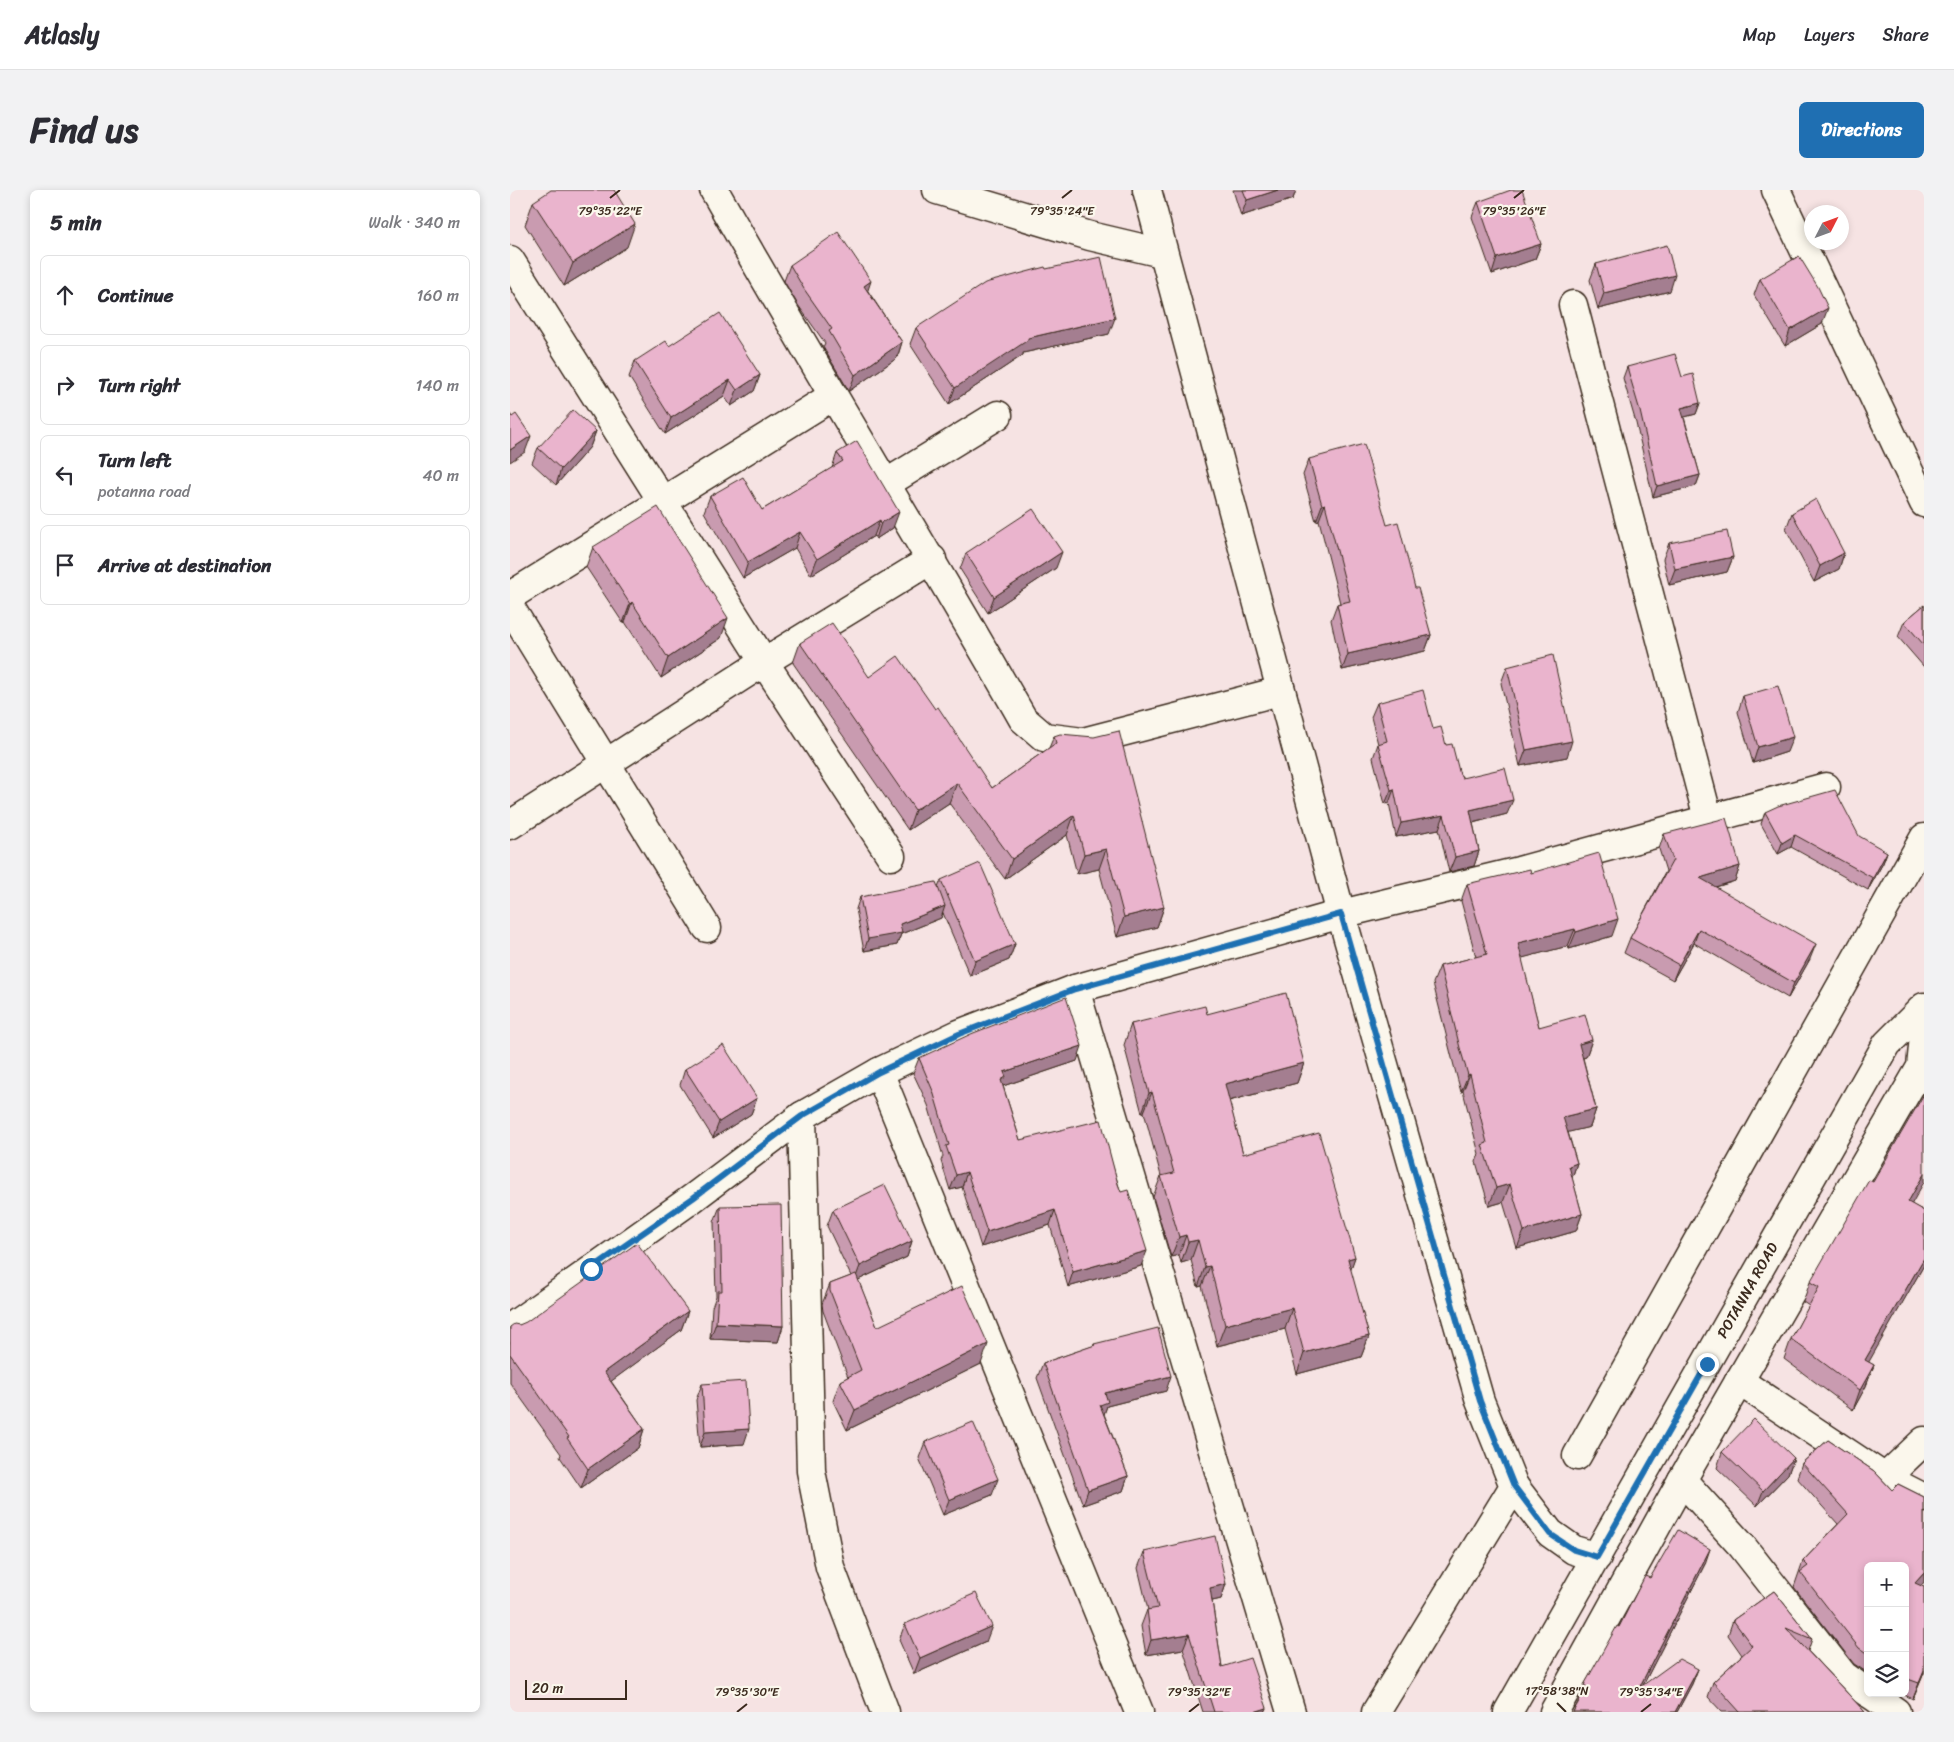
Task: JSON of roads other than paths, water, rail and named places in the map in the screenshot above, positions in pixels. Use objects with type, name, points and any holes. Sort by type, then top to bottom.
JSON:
[{"type":"street","points":[[714,190],[932,559],[1023,720],[1044,737],[1083,742],[1280,692]]},
{"type":"street","points":[[937,190],[1090,236],[1162,253]]},
{"type":"street","points":[[1147,190],[1162,253],[1341,914],[1480,1401],[1514,1486],[1550,1534],[1586,1554]]},
{"type":"street","points":[[1776,190],[1924,503]]},
{"type":"street","points":[[510,260],[764,662],[891,856]]},
{"type":"street","points":[[1574,304],[1708,818]]},
{"type":"street","points":[[510,596],[834,396]]},
{"type":"street","points":[[887,483],[998,415]]},
{"type":"street","points":[[510,826],[764,662],[932,559]]},
{"type":"street","points":[[510,607],[707,928]]},
{"type":"street","points":[[510,1328],[693,1198],[802,1116],[879,1072],[959,1034],[1075,989],[1341,914],[1519,871],[1826,787]]},
{"type":"street","points":[[1577,1456],[1924,838]]},
{"type":"street","points":[[1075,989],[1291,1712]]},
{"type":"street","name":"POTANNA ROAD","points":[[1508,1712],[1586,1554],[1887,1044],[1924,1007]]},
{"type":"street","points":[[1554,1712],[1682,1480],[1921,1067],[1924,1036]]},
{"type":"street","points":[[879,1072],[1139,1712]]},
{"type":"street","points":[[802,1116],[811,1471],[830,1568],[886,1712]]},
{"type":"street","points":[[1739,1381],[1885,1478],[1924,1498]]},
{"type":"street","points":[[1885,1478],[1924,1441]]},
{"type":"street","points":[[1682,1480],[1742,1546],[1842,1675],[1864,1690]]},
{"type":"street","points":[[1376,1712],[1514,1486]]},
{"type":"street","points":[[1874,1697],[1896,1712]]}]
